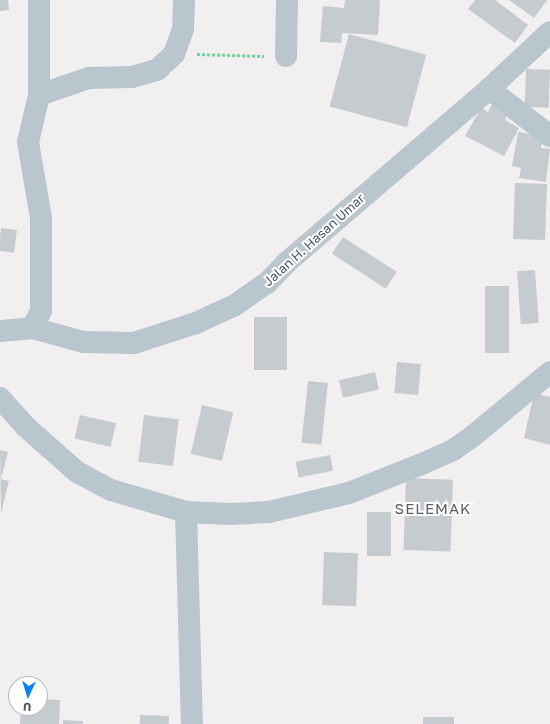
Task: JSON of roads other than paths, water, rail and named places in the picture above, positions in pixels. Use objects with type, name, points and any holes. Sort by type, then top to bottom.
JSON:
[{"type":"street","points":[[0,331],[32,328],[41,311],[41,218],[28,142],[39,96],[39,0]]},
{"type":"street","points":[[39,96],[89,78],[132,77],[157,70],[174,54],[183,29],[184,0]]},
{"type":"street","points":[[286,56],[287,0]]},
{"type":"street","name":"Jalan H. Hasan Umar","points":[[32,328],[84,342],[134,343],[196,323],[235,305],[267,284],[286,262],[489,89],[550,32]]},
{"type":"street","points":[[489,89],[550,136]]},
{"type":"street","points":[[0,398],[26,427],[77,472],[111,490],[186,512],[231,514],[269,512],[349,493],[453,450],[495,419],[550,372]]},
{"type":"street","points":[[186,512],[192,724]]},
{"type":"district","name":"SELEMAK","points":[[433,509]]}]
